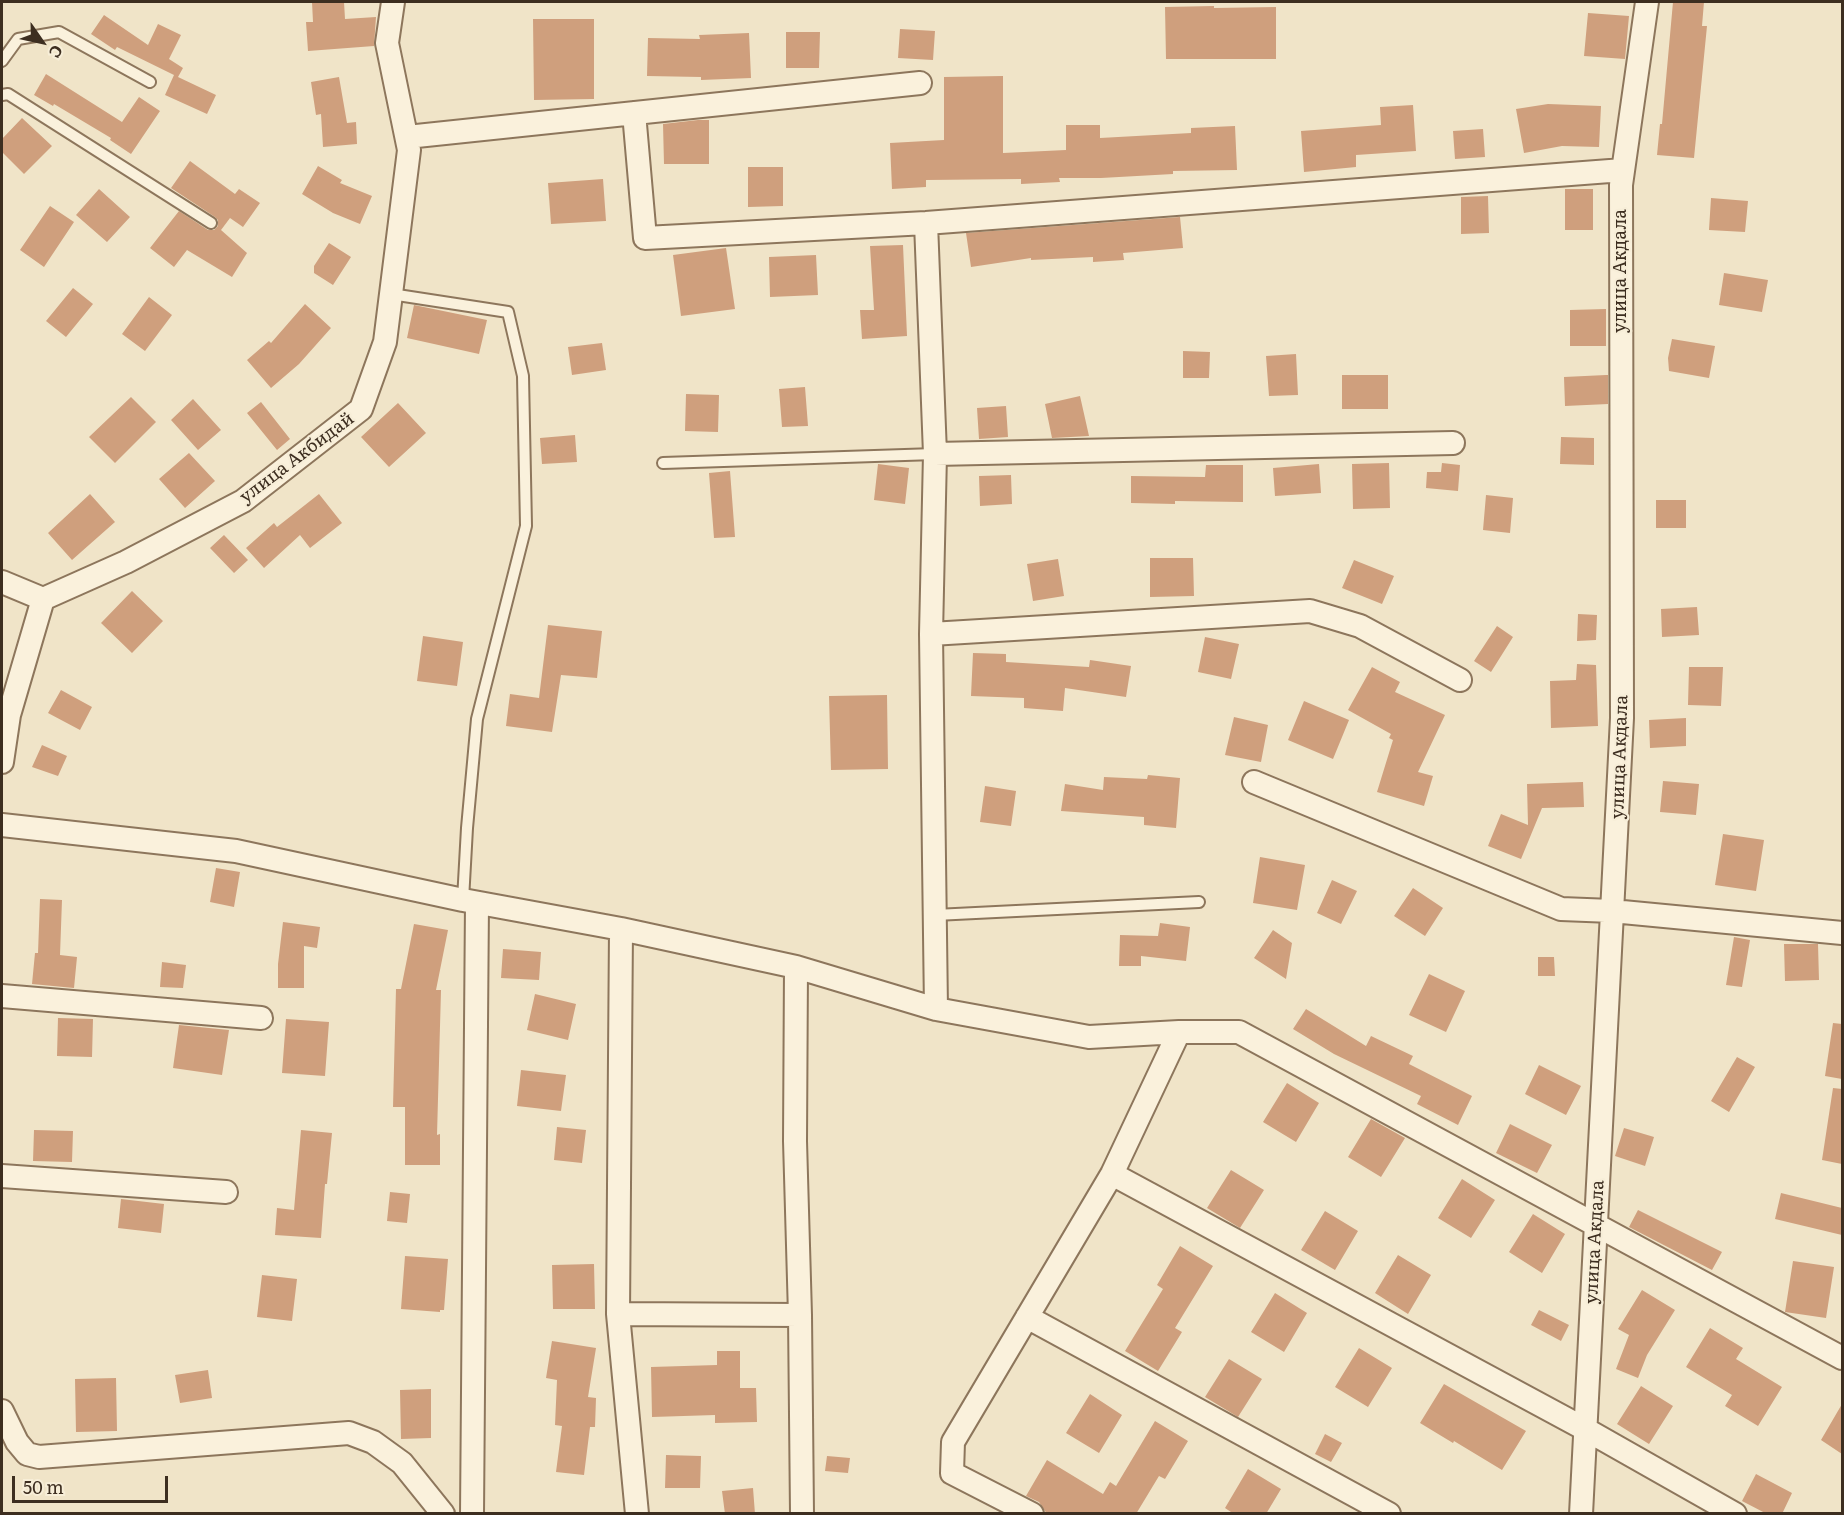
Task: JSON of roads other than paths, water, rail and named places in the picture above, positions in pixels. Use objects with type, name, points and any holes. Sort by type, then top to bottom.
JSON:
[{"type":"street","name":"улица Акбидай","points":[[43,599],[126,562],[243,501],[361,409],[385,342],[410,150],[387,43],[393,2]]},
{"type":"street","name":"улица Акдала","points":[[1581,1514],[1623,718],[1621,185],[1647,2]]},
{"type":"street","points":[[407,137],[920,83]]},
{"type":"street","points":[[634,113],[645,238],[926,223],[1623,170]]},
{"type":"street","points":[[926,223],[935,454],[931,634],[936,1009]]},
{"type":"street","points":[[935,454],[1453,443]]},
{"type":"street","points":[[2,582],[43,599],[9,715],[2,762]]},
{"type":"street","points":[[931,634],[1310,611],[1359,626],[1460,680]]},
{"type":"street","points":[[1254,782],[1561,909],[1612,911],[1842,933]]},
{"type":"street","points":[[2,825],[236,851],[470,902],[621,928],[796,967],[936,1009],[1089,1037],[1179,1032],[1239,1032],[1842,1358]]},
{"type":"street","points":[[470,902],[472,1514]]},
{"type":"street","points":[[621,928],[618,1314],[637,1514]]},
{"type":"street","points":[[796,967],[795,1141],[802,1514]]},
{"type":"street","points":[[2,996],[261,1018]]},
{"type":"street","points":[[1032,1514],[952,1473],[953,1442],[1112,1174],[1179,1032]]},
{"type":"street","points":[[1112,1174],[1585,1429],[1736,1514]]},
{"type":"street","points":[[2,1176],[226,1192]]},
{"type":"street","points":[[618,1314],[800,1315]]},
{"type":"street","points":[[1027,1317],[1389,1514]]},
{"type":"street","points":[[2,1411],[17,1442],[27,1454],[39,1457],[349,1433],[373,1442],[402,1463],[443,1514]]},
{"type":"lane","points":[[2,61],[18,39],[59,32],[150,82]]},
{"type":"lane","points":[[2,95],[8,94],[211,223]]},
{"type":"lane","points":[[391,294],[508,312],[523,376],[526,526],[477,719],[467,828],[470,902]]},
{"type":"lane","points":[[663,463],[935,454]]},
{"type":"lane","points":[[935,915],[1199,902]]}]
